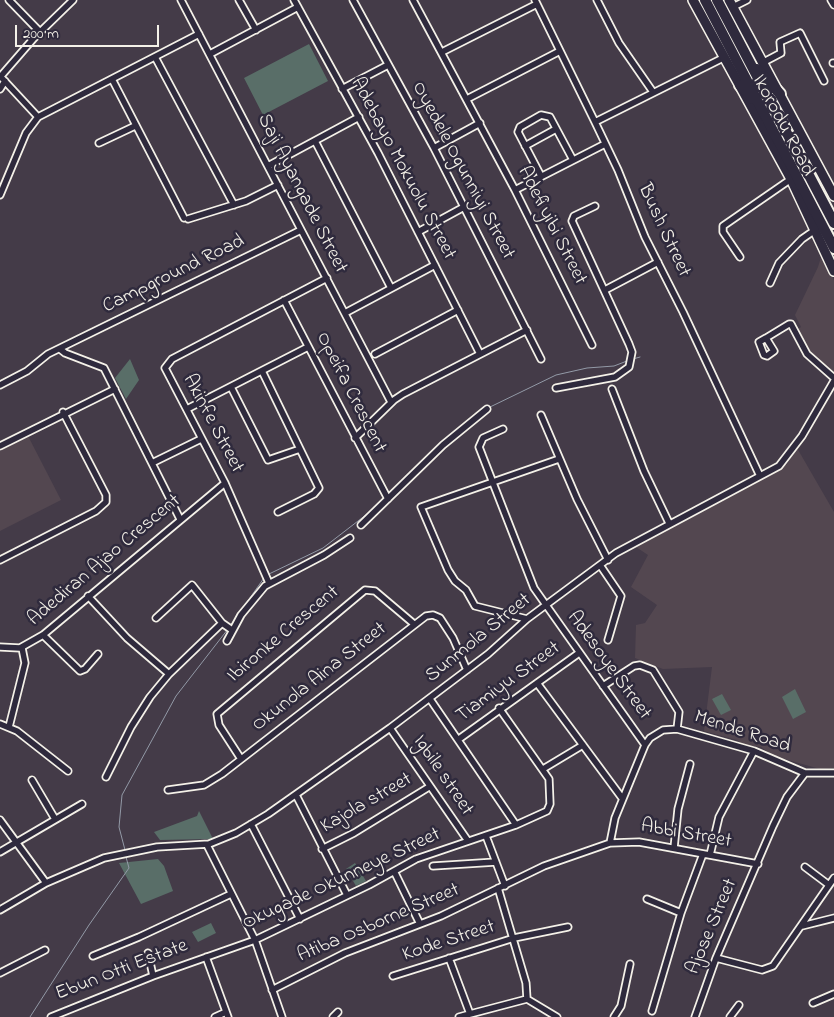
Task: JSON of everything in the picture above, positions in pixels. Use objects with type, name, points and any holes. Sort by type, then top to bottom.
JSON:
[{"type":"highway","name":"Ikorodu Road","points":[[705,0],[834,248]]},
{"type":"highway","name":"Ikorodu Road","points":[[717,0],[834,223]]},
{"type":"highway","points":[[747,56],[780,94]]},
{"type":"highway","points":[[740,84],[764,111]]},
{"type":"main road","name":"Ikorodu Road","points":[[694,0],[791,179],[834,271]]},
{"type":"main road","name":"Ikorodu Road","points":[[731,4],[834,196]]},
{"type":"street","points":[[8,0],[40,32]]},
{"type":"street","points":[[38,117],[0,76],[40,32],[73,0]]},
{"type":"street","name":"Saji Ayangade Street","points":[[181,0],[391,402]]},
{"type":"street","points":[[239,0],[256,30]]},
{"type":"street","name":"Adebayo Mokuolu Street","points":[[294,0],[359,117],[480,354]]},
{"type":"street","name":"Oyedele Ogunniyi Street","points":[[353,0],[434,148],[541,359]]},
{"type":"street","points":[[597,0],[619,43],[653,92]]},
{"type":"street","points":[[731,4],[746,0]]},
{"type":"street","points":[[831,0],[834,5]]},
{"type":"street","name":"Adefiyibi Street","points":[[416,1],[515,190],[592,345]]},
{"type":"street","points":[[442,52],[536,2]]},
{"type":"street","name":"Bush Street","points":[[536,2],[596,122],[640,226],[760,476]]},
{"type":"street","points":[[210,54],[298,7]]},
{"type":"street","points":[[762,63],[781,53],[780,42],[800,33],[824,81]]},
{"type":"street","points":[[0,195],[26,133],[38,117],[199,34]]},
{"type":"street","points":[[467,99],[560,51]]},
{"type":"street","points":[[156,56],[234,205]]},
{"type":"street","points":[[596,122],[725,57]]},
{"type":"street","points":[[342,89],[388,65]]},
{"type":"street","points":[[112,79],[135,126],[186,219],[234,205],[278,185]]},
{"type":"street","points":[[0,89],[5,81]]},
{"type":"street","points":[[541,176],[518,129],[541,115],[548,115],[573,160]]},
{"type":"street","points":[[268,166],[359,117]]},
{"type":"street","points":[[434,148],[480,123]]},
{"type":"street","points":[[98,143],[135,126]]},
{"type":"street","points":[[526,146],[556,128]]},
{"type":"street","points":[[315,141],[391,288]]},
{"type":"street","points":[[515,190],[605,144]]},
{"type":"street","points":[[740,256],[723,232],[724,226],[791,179]]},
{"type":"street","points":[[556,388],[615,377],[630,366],[632,352],[572,221],[574,216],[595,206]]},
{"type":"street","points":[[418,232],[464,207]]},
{"type":"street","name":"Campground Road","points":[[60,349],[301,230]]},
{"type":"street","points":[[770,283],[779,263],[802,239],[815,230]]},
{"type":"street","points":[[605,290],[658,262]]},
{"type":"street","points":[[345,313],[435,265]]},
{"type":"street","name":"Akinfe Street","points":[[267,579],[225,483],[165,368],[168,362],[326,278]]},
{"type":"street","name":"Opeifa Crescent","points":[[284,300],[387,498]]},
{"type":"street","points":[[375,354],[458,310]]},
{"type":"street","points":[[766,338],[791,324],[807,354],[834,380]]},
{"type":"street","points":[[355,438],[391,402],[418,386],[527,330]]},
{"type":"street","points":[[187,409],[308,347]]},
{"type":"street","points":[[0,385],[28,371],[48,354],[60,349],[65,353],[104,368],[180,518]]},
{"type":"street","points":[[262,371],[319,488],[314,494],[278,512]]},
{"type":"street","name":"Sunmola Street","points":[[0,910],[46,882],[104,858],[157,847],[207,845],[251,824],[296,795],[430,699],[506,640],[528,619],[629,544],[760,476],[785,460],[834,380]]},
{"type":"street","points":[[230,387],[268,460],[300,449]]},
{"type":"street","points":[[0,446],[63,412],[115,389]]},
{"type":"street","points":[[612,389],[644,471],[669,523]]},
{"type":"street","points":[[361,525],[443,445],[487,409]]},
{"type":"street","points":[[0,560],[96,511],[106,502],[106,495],[63,412]]},
{"type":"street","points":[[541,415],[586,518],[608,560]]},
{"type":"street","name":"Adesoye Street","points":[[503,429],[495,431],[480,442],[480,447],[534,588],[645,745]]},
{"type":"street","points":[[152,463],[201,439]]},
{"type":"street","points":[[528,619],[475,606],[466,590],[455,581],[448,570],[421,508],[424,505],[559,459]]},
{"type":"street","name":"Adediran Ajao Crescent","points":[[0,647],[22,648],[43,635],[180,518],[225,483]]},
{"type":"street","points":[[106,777],[141,710],[169,674],[228,627],[253,599],[267,579],[324,555],[350,538]]},
{"type":"street","points":[[600,565],[620,596],[608,640]]},
{"type":"street","points":[[156,618],[192,585],[228,627],[227,641]]},
{"type":"street","name":"Ibironke Crescent","points":[[241,760],[219,725],[217,714],[364,590],[374,591],[414,624]]},
{"type":"street","points":[[88,596],[126,638],[169,674]]},
{"type":"street","name":"Okunola Aina Street","points":[[168,790],[204,785],[241,760],[414,624],[429,615],[440,618],[453,638],[467,670]]},
{"type":"street","points":[[43,635],[80,670],[85,669],[98,654]]},
{"type":"street","points":[[9,727],[25,663],[22,648]]},
{"type":"street","name":"Tiamiyu Street","points":[[459,739],[498,708],[579,653]]},
{"type":"street","points":[[602,686],[634,666],[640,665],[653,670],[679,712],[677,729]]},
{"type":"street","points":[[537,683],[622,798]]},
{"type":"street","points":[[430,699],[516,825]]},
{"type":"street","name":"Okugade Okunneye Street","points":[[206,957],[255,940],[348,895],[416,859],[486,836],[543,814],[550,808],[550,785],[543,769],[498,708]]},
{"type":"street","points":[[0,724],[9,727],[68,770]]},
{"type":"street","name":"Igbile street","points":[[390,728],[468,841]]},
{"type":"street","name":"Mende Road","points":[[645,745],[656,733],[677,729],[754,751],[805,773],[834,772]]},
{"type":"street","points":[[543,769],[583,745]]},
{"type":"street","points":[[610,843],[612,827],[622,798],[645,745]]},
{"type":"street","points":[[710,855],[719,817],[754,751]]},
{"type":"street","points":[[674,848],[678,809],[690,764]]},
{"type":"street","name":"Ajose Street","points":[[695,1017],[716,958],[780,811],[805,773]]},
{"type":"street","points":[[32,780],[55,819]]},
{"type":"street","name":"Kajola street","points":[[322,849],[354,833],[429,787]]},
{"type":"street","points":[[296,795],[322,849],[348,895]]},
{"type":"street","points":[[0,852],[82,804]]},
{"type":"street","points":[[0,820],[46,882]]},
{"type":"street","points":[[251,824],[300,918]]},
{"type":"street","points":[[486,836],[505,886]]},
{"type":"street","name":"Abbi Street","points":[[498,888],[544,866],[610,843],[639,842],[758,864]]},
{"type":"street","points":[[207,845],[255,940],[282,1017]]},
{"type":"street","points":[[652,1011],[681,913],[703,854]]},
{"type":"street","points":[[434,866],[496,862]]},
{"type":"street","points":[[805,867],[829,885]]},
{"type":"street","points":[[394,871],[420,924]]},
{"type":"street","points":[[716,958],[766,970],[776,964],[834,878]]},
{"type":"street","points":[[498,888],[526,983],[527,998]]},
{"type":"street","name":"Atiba Osborne Street","points":[[272,990],[345,953],[441,916],[498,888]]},
{"type":"street","points":[[93,956],[139,937],[231,894]]},
{"type":"street","points":[[647,900],[681,913]]},
{"type":"street","points":[[802,926],[834,918]]},
{"type":"street","name":"Kode Street","points":[[393,976],[514,938],[568,927]]},
{"type":"street","points":[[0,973],[45,950]]},
{"type":"street","points":[[148,953],[153,976]]},
{"type":"street","points":[[206,957],[227,1015],[215,1017]]},
{"type":"street","name":"Ebun Otti Estate","points":[[51,1017],[206,957]]},
{"type":"street","points":[[449,958],[470,1014]]},
{"type":"street","points":[[614,1017],[621,1006],[630,964]]},
{"type":"street","points":[[813,1003],[834,994]]},
{"type":"street","points":[[459,1017],[527,998],[556,1017]]},
{"type":"street","points":[[730,1017],[739,1005]]},
{"type":"street","points":[[333,1017],[338,1012]]},
{"type":"shaded area","points":[[822,254],[834,280],[834,372],[832,374],[809,352],[798,329],[801,327],[795,315],[818,267]]},
{"type":"shaded area","points":[[28,436],[61,500],[0,531],[0,451]]},
{"type":"shaded area","points":[[797,448],[834,512],[834,768],[820,769],[795,762],[772,755],[761,747],[743,745],[737,740],[704,731],[712,667],[663,669],[635,658],[636,625],[645,623],[657,605],[631,587],[648,555],[633,545],[787,464]]},
{"type":"green space","points":[[309,44],[328,81],[263,115],[244,78]]},
{"type":"green space","points":[[130,359],[139,380],[126,399],[115,378]]},
{"type":"green space","points":[[795,689],[806,712],[793,719],[782,697]]},
{"type":"green space","points":[[722,694],[731,710],[721,715],[712,699]]},
{"type":"green space","points":[[199,811],[213,839],[160,840],[154,832],[197,816]]},
{"type":"green space","points":[[158,859],[164,866],[173,891],[141,904],[119,863]]},
{"type":"green space","points":[[355,863],[366,881],[356,886],[346,869]]},
{"type":"green space","points":[[211,923],[216,933],[198,942],[192,932]]},
{"type":"waterway","points":[[633,359],[640,357]]},
{"type":"waterway","points":[[488,408],[556,375],[587,368],[614,366],[627,361]]},
{"type":"waterway","points":[[269,574],[323,548],[371,511]]},
{"type":"waterway","points":[[230,626],[264,578]]},
{"type":"waterway","points":[[125,850],[119,827],[122,795],[176,696],[228,629]]},
{"type":"waterway","points":[[30,1017],[89,925],[129,868],[126,857]]}]
